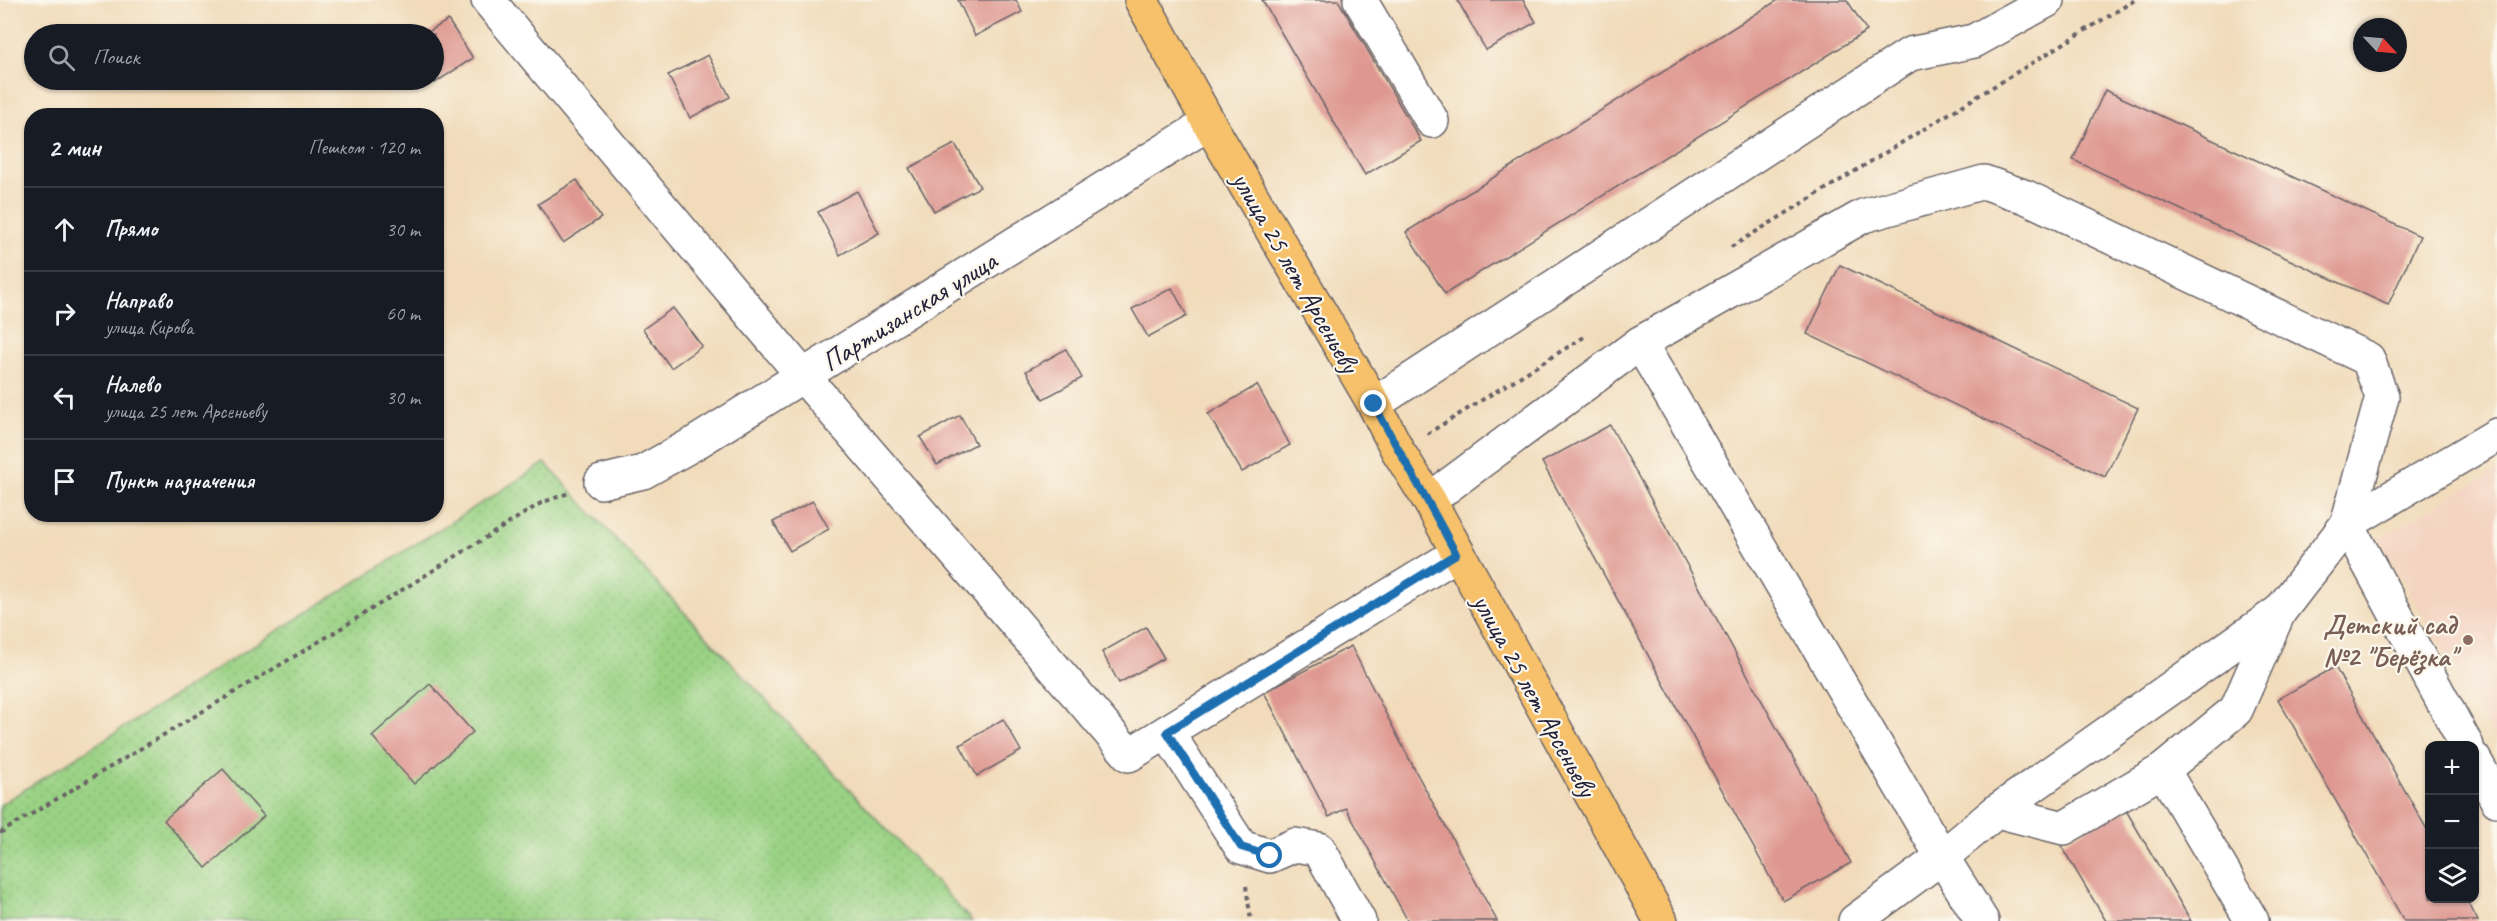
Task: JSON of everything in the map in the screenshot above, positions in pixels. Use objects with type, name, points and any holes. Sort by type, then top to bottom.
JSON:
[{"type":"main road","name":"улица 25 лет Арсеньеву","points":[[1141,0],[1209,123],[1374,404],[1398,451],[1429,500],[1456,554],[1661,921]]},
{"type":"main road","points":[[1209,123],[1456,554]]},
{"type":"street","points":[[488,0],[804,377],[1129,755],[1456,554]]},
{"type":"street","points":[[1360,0],[1432,121]]},
{"type":"street","points":[[1374,404],[1910,54],[1974,41],[2048,0]]},
{"type":"street","name":"Партизанская улица","points":[[601,482],[643,472],[804,377],[1209,123]]},
{"type":"street","points":[[1429,500],[1640,343],[1863,216],[1984,182],[2026,197],[2368,359],[2382,397],[2347,524],[2464,741]]},
{"type":"street","points":[[1640,343],[1942,857],[1982,921]]},
{"type":"street","points":[[1997,811],[2064,828],[2163,770],[2236,710],[2280,611],[2347,524],[2497,435]]},
{"type":"street","points":[[1855,921],[1942,857],[1997,811],[2280,611]]},
{"type":"street","points":[[1167,732],[1241,847],[1270,856],[1295,845],[1319,849],[1359,921]]},
{"type":"street","points":[[2479,766],[2497,800]]},
{"type":"street","points":[[2163,770],[2252,921]]},
{"type":"path","points":[[1725,251],[2135,0]]},
{"type":"path","points":[[1398,451],[1592,332]]},
{"type":"path","points":[[0,833],[330,635],[542,503],[601,482]]},
{"type":"shaded area","name":"Детский сад №2 \"Берёзка\"","points":[[2497,470],[2497,742],[2379,539]]},
{"type":"green space","points":[[545,463],[972,921],[0,921],[0,805]]},
{"type":"building","points":[[958,0],[1016,0],[1022,12],[975,36]]},
{"type":"building","points":[[1262,0],[1338,0],[1421,141],[1365,175]]},
{"type":"building","points":[[1523,0],[1536,22],[1486,50],[1458,1]]},
{"type":"building","points":[[1778,0],[1847,0],[1867,31],[1445,294],[1406,232]]},
{"type":"building","points":[[448,20],[473,58],[444,77],[444,24],[441,24]]},
{"type":"building","points":[[708,55],[730,97],[690,118],[668,75]]},
{"type":"building","points":[[2105,90],[2420,236],[2388,305],[2073,160]]},
{"type":"building","points":[[955,144],[980,187],[934,211],[909,168]]},
{"type":"building","points":[[577,180],[601,218],[563,243],[538,204]]},
{"type":"building","points":[[857,191],[879,233],[840,255],[818,212]]},
{"type":"building","points":[[1840,265],[2138,408],[2105,477],[1807,334]]},
{"type":"building","points":[[1172,288],[1187,316],[1148,337],[1132,309]]},
{"type":"building","points":[[673,308],[702,346],[671,368],[643,329]]},
{"type":"building","points":[[1066,349],[1082,378],[1043,399],[1026,371]]},
{"type":"building","points":[[1257,385],[1290,445],[1242,472],[1208,414]]},
{"type":"building","points":[[960,415],[976,444],[937,465],[920,437]]},
{"type":"building","points":[[1610,425],[1851,863],[1783,901],[1542,462]]},
{"type":"building","points":[[813,501],[829,529],[790,551],[773,522]]},
{"type":"building","points":[[1146,627],[1164,658],[1119,683],[1102,652]]},
{"type":"building","points":[[1351,646],[1497,921],[1408,921],[1346,808],[1329,817],[1264,692]]},
{"type":"building","points":[[2335,667],[2425,826],[2425,903],[2469,903],[2478,921],[2404,921],[2278,699]]},
{"type":"building","points":[[430,684],[473,732],[414,784],[372,736]]},
{"type":"building","points":[[1003,719],[1021,751],[977,776],[960,745]]},
{"type":"building","points":[[223,769],[264,816],[206,868],[164,820]]},
{"type":"building","points":[[2124,807],[2191,921],[2106,921],[2060,844]]},
{"type":"place","name":"Детский сад №2 \"Берёзка\"","points":[[2468,640]]},
{"type":"route","points":[[1270,856],[1241,847],[1167,732],[1456,554],[1429,500],[1398,451],[1374,404]]}]
